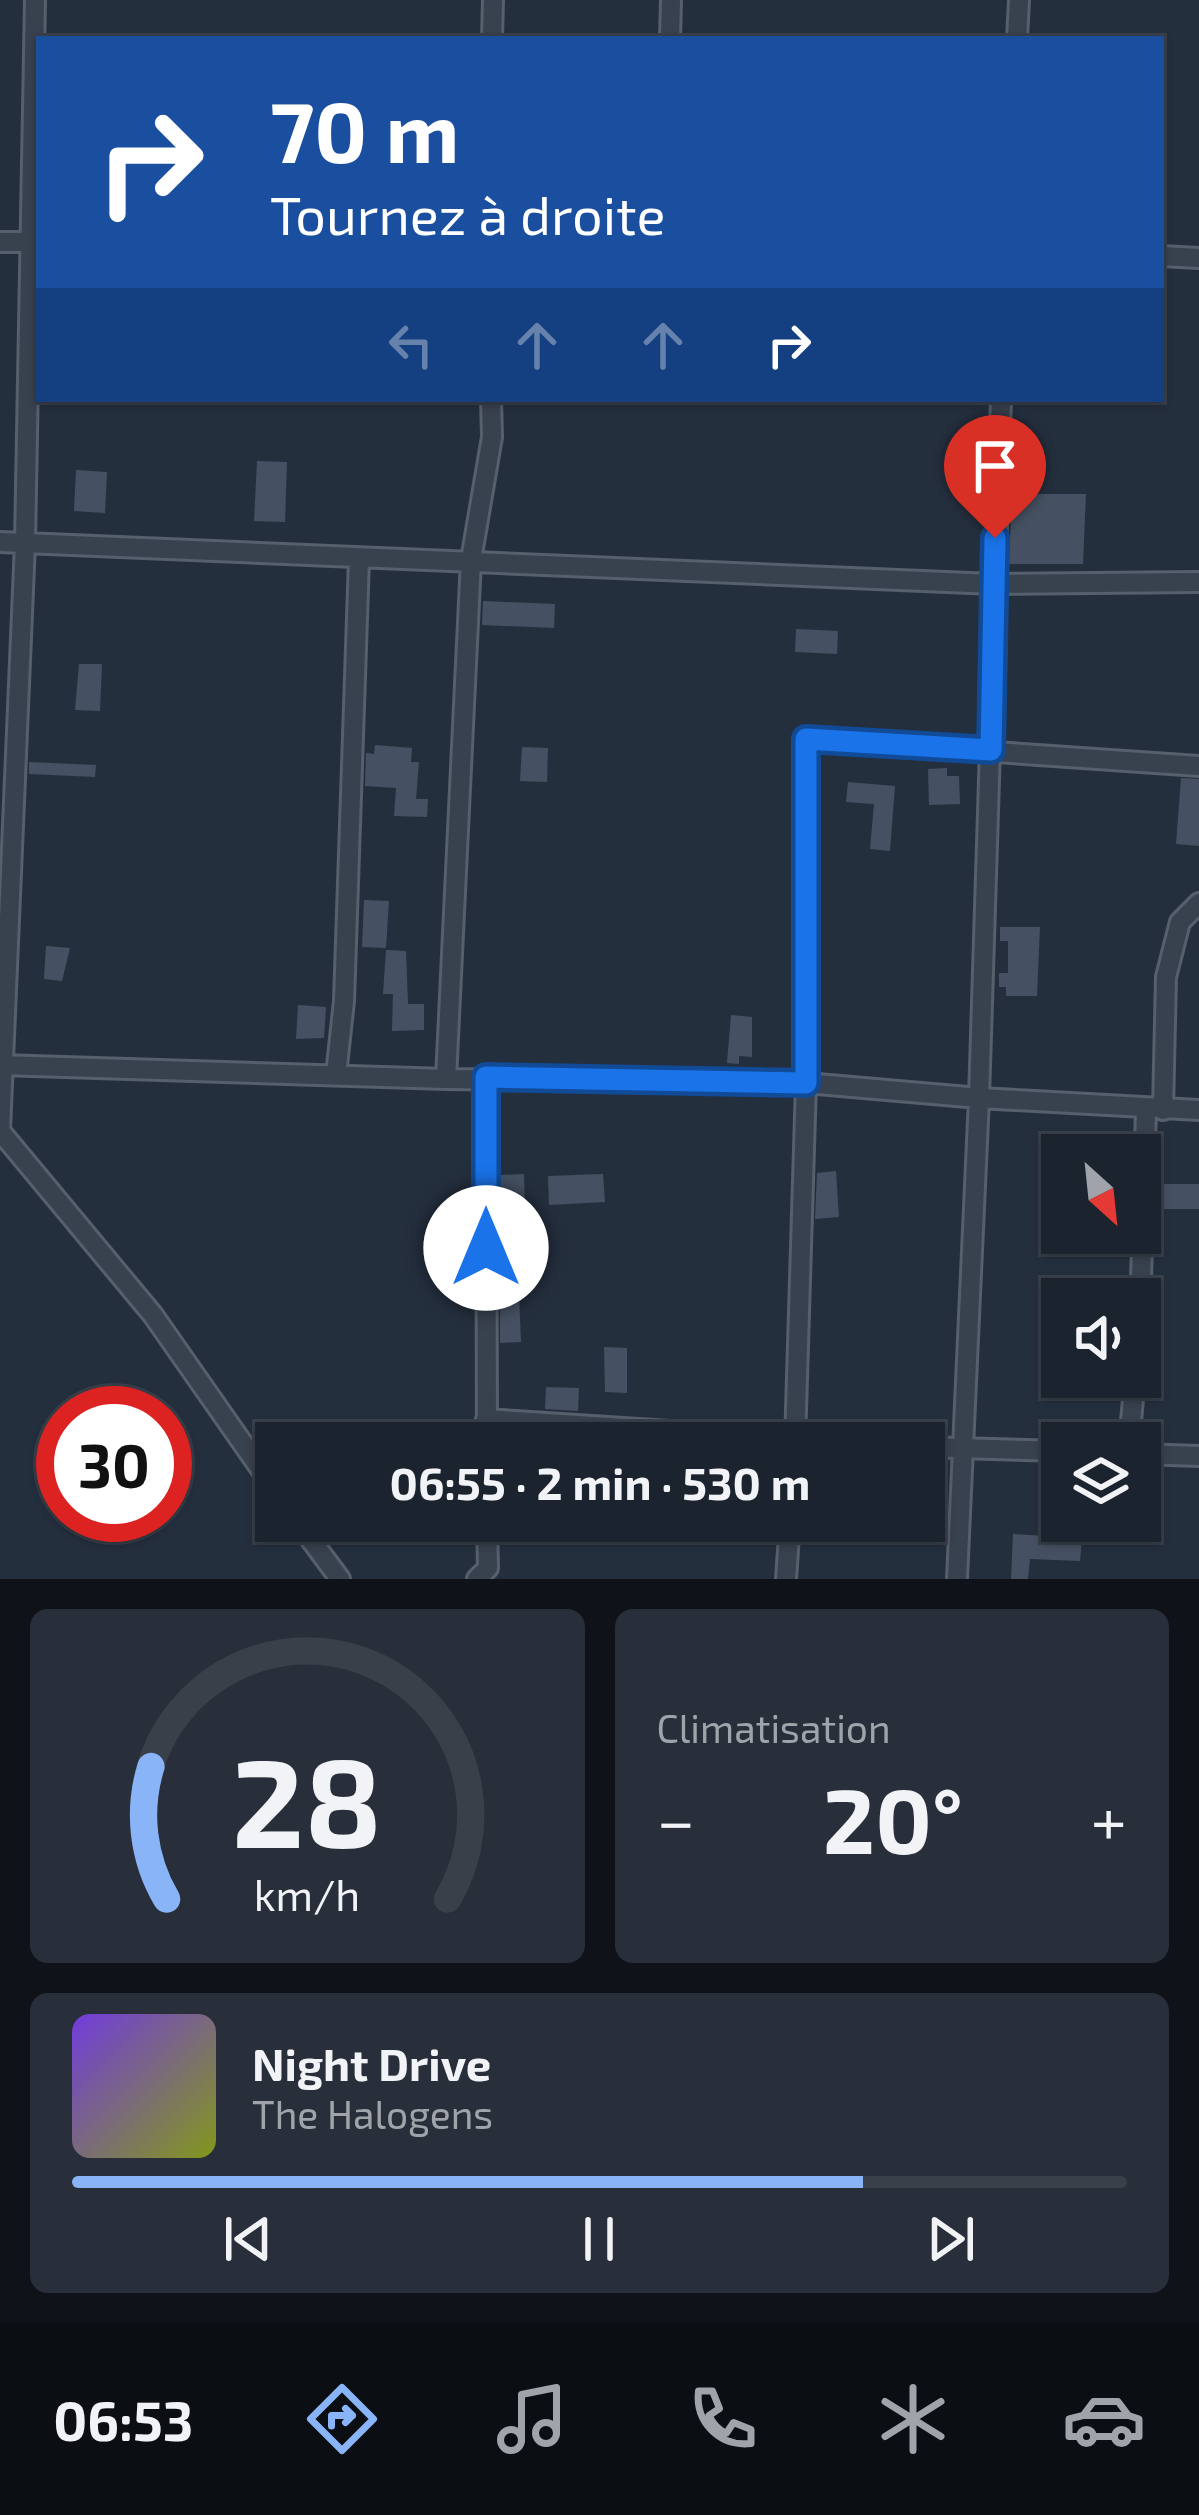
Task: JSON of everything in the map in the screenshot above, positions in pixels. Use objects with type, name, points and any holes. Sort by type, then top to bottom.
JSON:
[{"type":"street","points":[[35,0],[25,543],[7,710],[0,1131],[153,1315],[255,1461]]},
{"type":"street","points":[[492,36],[493,0]]},
{"type":"street","points":[[670,36],[671,0]]},
{"type":"street","points":[[1017,36],[1019,0]]},
{"type":"street","points":[[0,242],[31,242]]},
{"type":"street","points":[[1164,256],[1199,258]]},
{"type":"street","points":[[446,1078],[471,560],[492,437],[491,402]]},
{"type":"street","points":[[957,1579],[979,1098],[1000,402]]},
{"type":"street","points":[[0,542],[994,584],[1199,582]]},
{"type":"street","points":[[335,1075],[344,1001],[359,559]]},
{"type":"street","points":[[796,1422],[806,1083],[806,739],[1199,766]]},
{"type":"street","points":[[1142,1278],[1166,976],[1180,922],[1199,903]]},
{"type":"street","points":[[1,1065],[806,1083],[1199,1110]]},
{"type":"street","points":[[486,1077],[486,1422]]},
{"type":"street","points":[[486,1419],[528,1422]]},
{"type":"street","points":[[945,1448],[1041,1451]]},
{"type":"street","points":[[1161,1455],[1199,1456]]},
{"type":"street","points":[[313,1542],[340,1579]]},
{"type":"street","points":[[477,1579],[488,1568],[487,1542]]},
{"type":"street","points":[[786,1579],[789,1542]]},
{"type":"building","points":[[257,461],[287,462],[285,522],[254,521]]},
{"type":"building","points":[[76,470],[107,472],[105,513],[74,511]]},
{"type":"building","points":[[1012,494],[1086,494],[1083,564],[1009,564]]},
{"type":"building","points":[[483,601],[555,604],[554,628],[482,625]]},
{"type":"building","points":[[796,629],[838,631],[837,654],[795,652]]},
{"type":"building","points":[[79,664],[102,664],[100,711],[75,710]]},
{"type":"building","points":[[375,745],[412,748],[411,762],[419,762],[416,799],[428,799],[427,817],[394,816],[396,788],[365,786],[366,753],[374,754]]},
{"type":"building","points":[[522,747],[548,748],[547,782],[520,781]]},
{"type":"building","points":[[29,762],[96,765],[95,777],[29,774]]},
{"type":"building","points":[[947,768],[947,776],[959,776],[960,804],[929,805],[928,769]]},
{"type":"building","points":[[1181,778],[1199,779],[1199,846],[1176,844]]},
{"type":"building","points":[[848,782],[895,786],[890,851],[870,849],[874,804],[846,802]]},
{"type":"building","points":[[364,900],[389,901],[386,948],[362,947]]},
{"type":"building","points":[[1000,927],[1040,927],[1037,996],[1006,996],[1006,987],[999,987],[999,973],[1008,973],[1008,941],[1000,941]]},
{"type":"building","points":[[46,946],[70,948],[62,981],[44,979]]},
{"type":"building","points":[[386,950],[406,951],[408,1004],[424,1004],[424,1030],[392,1031],[393,994],[383,994]]},
{"type":"building","points":[[298,1005],[326,1007],[324,1038],[296,1039]]},
{"type":"building","points":[[731,1015],[752,1017],[752,1057],[739,1056],[739,1064],[727,1063]]},
{"type":"building","points":[[836,1171],[839,1217],[815,1219],[817,1173]]},
{"type":"building","points":[[524,1174],[525,1208],[500,1209],[500,1175]]},
{"type":"building","points":[[603,1174],[605,1202],[549,1205],[548,1176]]},
{"type":"building","points":[[1163,1184],[1199,1184],[1199,1209],[1163,1209]]},
{"type":"building","points":[[500,1293],[519,1296],[521,1342],[500,1343]]},
{"type":"building","points":[[604,1347],[627,1348],[627,1393],[605,1392]]},
{"type":"building","points":[[546,1387],[579,1388],[578,1411],[545,1409]]},
{"type":"building","points":[[1013,1534],[1041,1536],[1041,1542],[1082,1542],[1080,1561],[1030,1559],[1028,1579],[1011,1579]]},
{"type":"route","points":[[486,1248],[486,1077],[806,1083],[806,739],[991,750],[995,538]]}]
